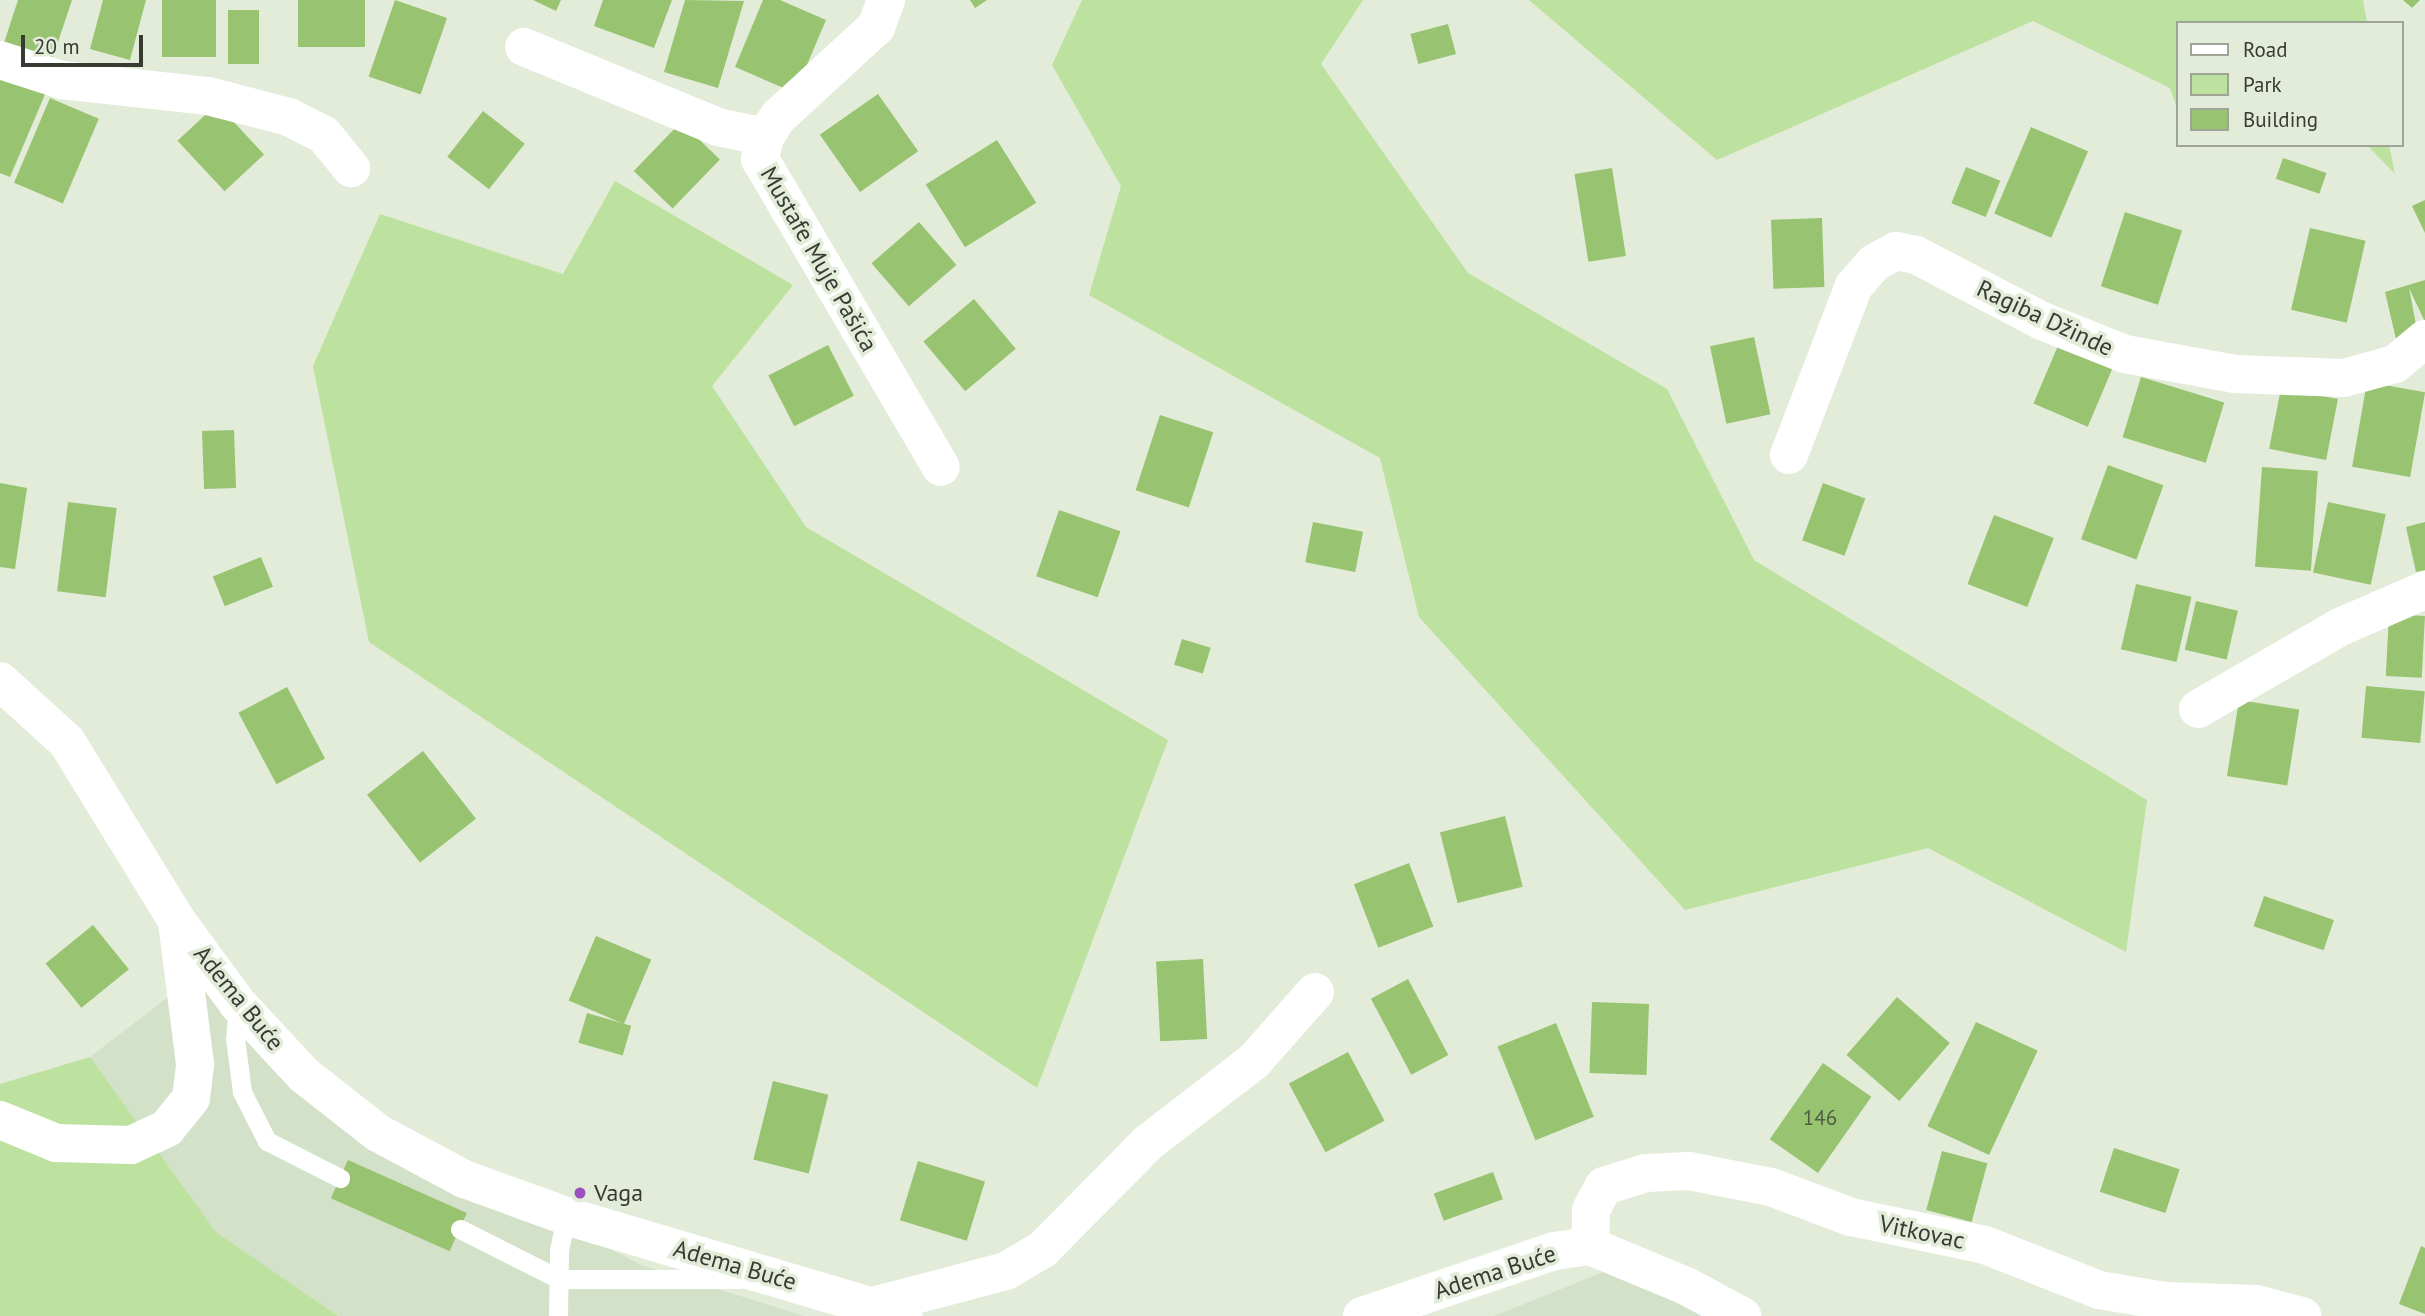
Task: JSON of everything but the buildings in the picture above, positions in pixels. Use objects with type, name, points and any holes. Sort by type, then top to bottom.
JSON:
[{"type":"street","name":"Mustafe Muje Pašića","points":[[886,0],[876,27],[778,117],[765,137],[760,159],[940,467]]},
{"type":"street","points":[[524,47],[718,127],[765,137]]},
{"type":"street","points":[[0,60],[62,80],[208,96],[289,117],[324,135],[351,168]]},
{"type":"street","name":"Ragiba Džinde","points":[[1789,455],[1854,286],[1874,262],[1896,251],[1916,255],[2042,321],[2125,354],[2235,374],[2344,378],[2395,364],[2425,339]]},
{"type":"street","points":[[2198,709],[2340,627],[2425,590]]},
{"type":"street","name":"Adema Buće","points":[[0,681],[67,742],[177,921],[238,1004],[304,1074],[378,1133],[464,1179],[566,1216],[889,1311]]},
{"type":"street","points":[[0,1120],[56,1143],[131,1145],[167,1128],[191,1098],[195,1064],[177,921]]},
{"type":"street","points":[[889,1311],[1006,1271],[1043,1249],[1092,1205],[1149,1142],[1254,1062],[1315,992]]},
{"type":"street","name":"Vitkovac","points":[[1590,1246],[1591,1210],[1604,1186],[1646,1173],[1689,1171],[1771,1187],[1851,1217],[1985,1245],[2099,1290],[2165,1301],[2256,1304],[2302,1316]]},
{"type":"street","name":"Adema Buće","points":[[1362,1316],[1554,1251],[1590,1246],[1686,1286],[1742,1316]]},
{"type":"lane","points":[[238,1004],[235,1038],[242,1092],[267,1141],[340,1178]]},
{"type":"lane","points":[[558,1316],[566,1216]]},
{"type":"lane","points":[[460,1229],[559,1279],[780,1277]]},
{"type":"shaded area","points":[[205,969],[304,1086],[641,1265],[804,1316],[338,1316],[216,1232],[90,1057]]},
{"type":"shaded area","points":[[1611,1269],[1735,1316],[1494,1316]]},
{"type":"green space","points":[[1082,0],[1363,0],[1321,64],[1468,273],[1667,389],[1754,560],[2147,800],[2126,952],[1928,848],[1685,910],[1419,617],[1380,458],[1089,295],[1121,186],[1052,65]]},
{"type":"green space","points":[[1529,0],[2363,0],[2367,21],[2176,21],[2176,105],[2170,88],[2033,21],[1717,160]]},
{"type":"green space","points":[[2369,147],[2389,147],[2395,174]]},
{"type":"green space","points":[[615,181],[793,285],[712,386],[806,527],[1168,740],[1037,1088],[369,642],[313,366],[380,214],[563,274]]},
{"type":"green space","points":[[90,1057],[216,1232],[338,1316],[0,1316],[0,1084]]},
{"type":"place","name":"Vaga","points":[[580,1193]]}]
